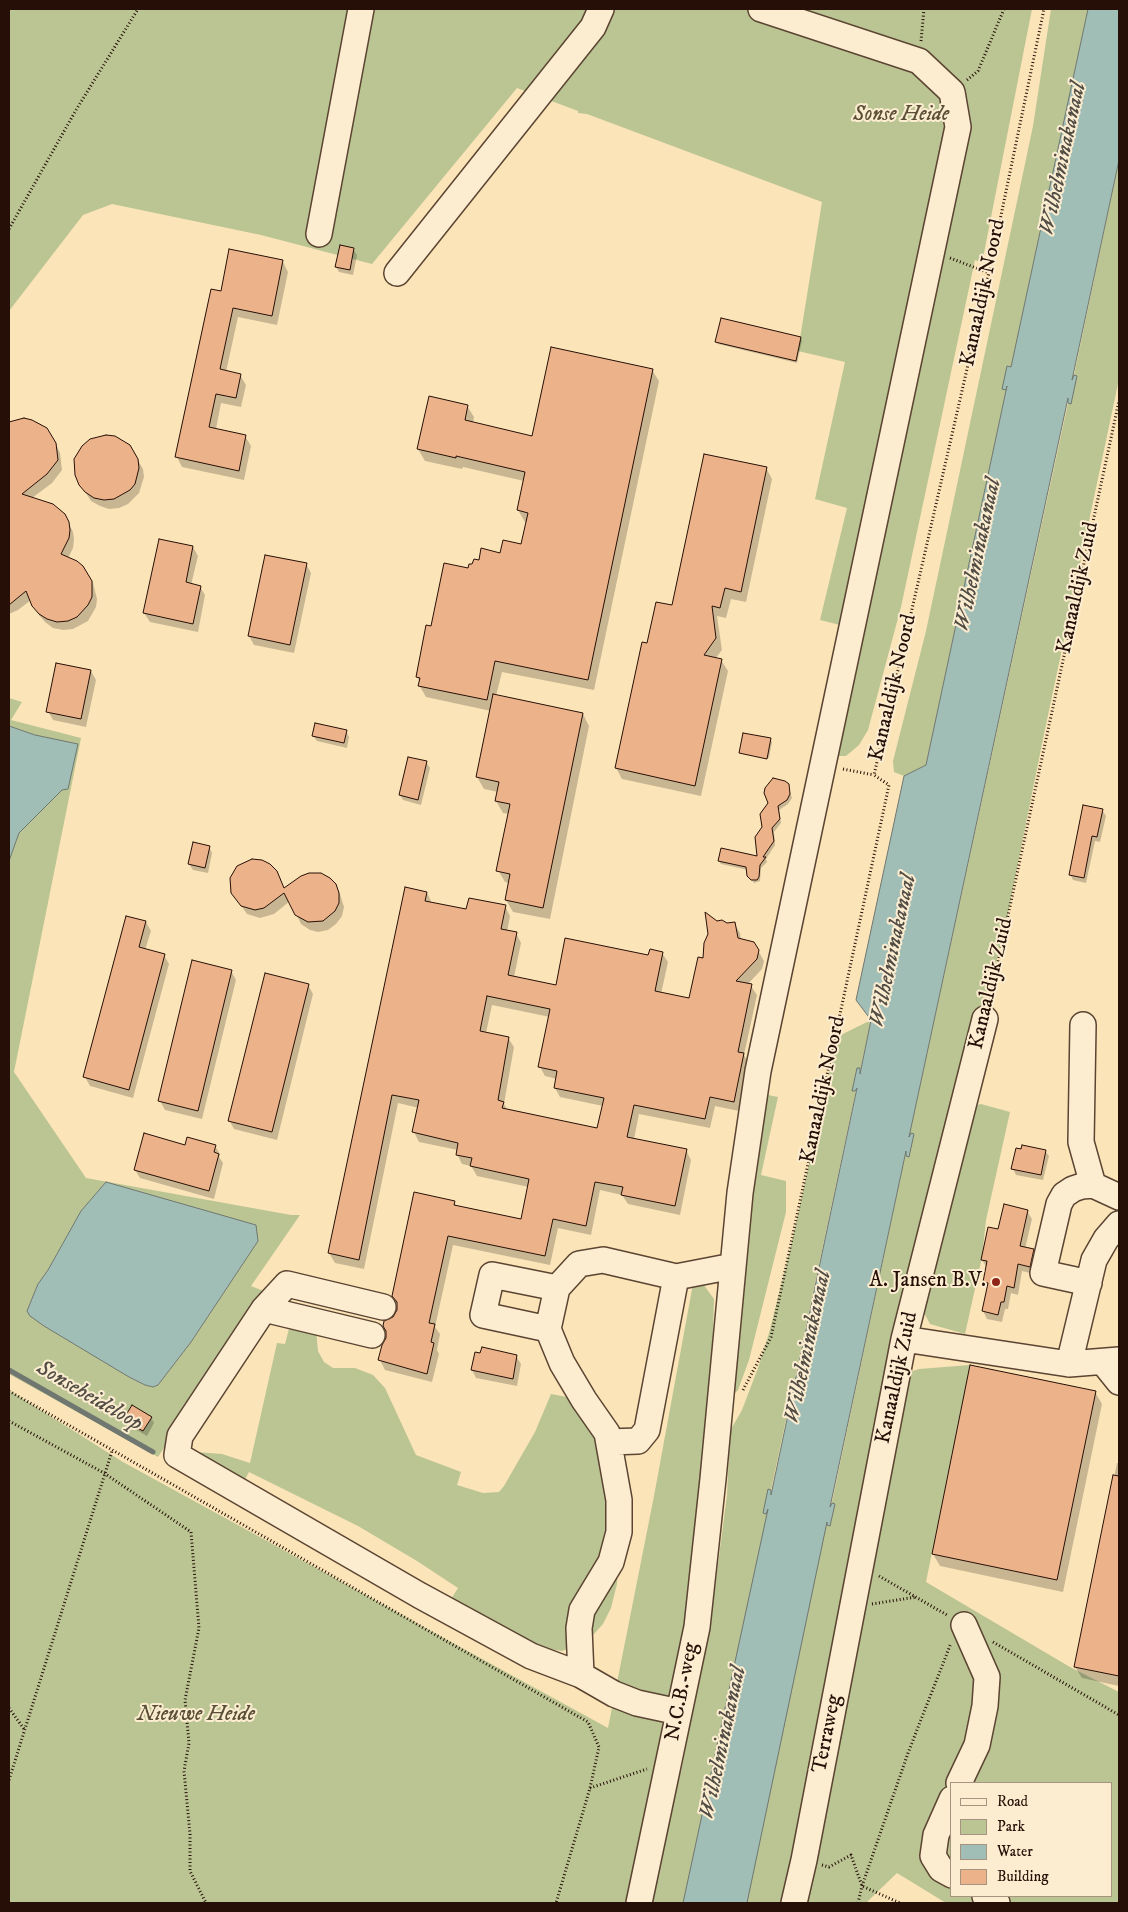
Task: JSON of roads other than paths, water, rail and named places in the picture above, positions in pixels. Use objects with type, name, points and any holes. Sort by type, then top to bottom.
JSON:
[{"type":"street","points":[[319,234],[361,9]]},
{"type":"street","points":[[397,272],[593,28],[601,9]]},
{"type":"street","points":[[581,1675],[579,1628],[582,1610],[611,1562],[619,1532],[620,1500],[607,1433],[584,1400],[562,1363],[548,1329],[558,1288],[579,1264],[603,1260],[676,1277],[733,1266],[740,1193],[758,1071],[958,127],[952,92],[919,61],[760,9]]},
{"type":"street","name":"Kanaaldijk Zuid","points":[[861,1565],[904,1339],[985,1019]]},
{"type":"street","points":[[1083,1025],[1081,1142],[1093,1185]]},
{"type":"street","points":[[1089,1283],[1043,1273],[1059,1204],[1064,1195],[1072,1189],[1082,1186],[1093,1185],[1119,1197]]},
{"type":"street","points":[[1069,1364],[1094,1260],[1106,1239],[1119,1224]]},
{"type":"street","name":"N.C.B.-weg","points":[[639,1903],[696,1627],[713,1479],[733,1266]]},
{"type":"street","points":[[548,1329],[483,1315],[492,1275],[558,1288]]},
{"type":"street","points":[[609,1442],[638,1442],[647,1430],[676,1277]]},
{"type":"street","points":[[383,1307],[286,1284],[264,1308],[180,1436],[177,1455],[419,1595],[531,1656],[581,1675],[614,1694],[637,1704],[679,1712]]},
{"type":"street","points":[[264,1308],[372,1334]]},
{"type":"street","points":[[904,1339],[1069,1364],[1111,1361],[1119,1382]]},
{"type":"street","name":"Terraweg","points":[[794,1903],[861,1565]]},
{"type":"street","points":[[956,1627],[987,1677],[985,1706],[977,1745],[959,1782]]},
{"type":"street","points":[[950,1804],[936,1835],[933,1856],[941,1869],[950,1874]]},
{"type":"water","name":"Wilhelminakanaal","points":[[1088,9],[1119,9],[1119,160],[1072,380],[1074,375],[1077,376],[1071,404],[1068,403],[1068,398],[909,1137],[911,1133],[914,1134],[909,1157],[906,1156],[906,1151],[830,1507],[832,1503],[835,1504],[830,1526],[827,1525],[827,1522],[747,1903],[683,1903],[768,1509],[766,1514],[763,1513],[768,1489],[771,1490],[771,1495],[857,1088],[855,1091],[852,1091],[857,1068],[860,1068],[860,1074],[871,1020],[856,1000],[904,776],[926,765],[1007,386],[1006,390],[1002,389],[1007,366],[1011,367]]},
{"type":"water","points":[[9,726],[35,735],[78,744],[68,789],[62,790],[19,833],[9,861]]},
{"type":"water","points":[[106,1182],[256,1225],[258,1241],[191,1342],[158,1385],[153,1387],[129,1377],[44,1326],[30,1316],[27,1311],[38,1284],[48,1270],[81,1211]]},
{"type":"waterway","name":"Sonseheideloop","points":[[9,1370],[153,1452]]},
{"type":"place","name":"A. Jansen B.V.","points":[[996,1282]]},
{"type":"park label","name":"Sonse Heide","points":[[901,116]]},
{"type":"park label","name":"Nieuwe Heide","points":[[196,1716]]}]
